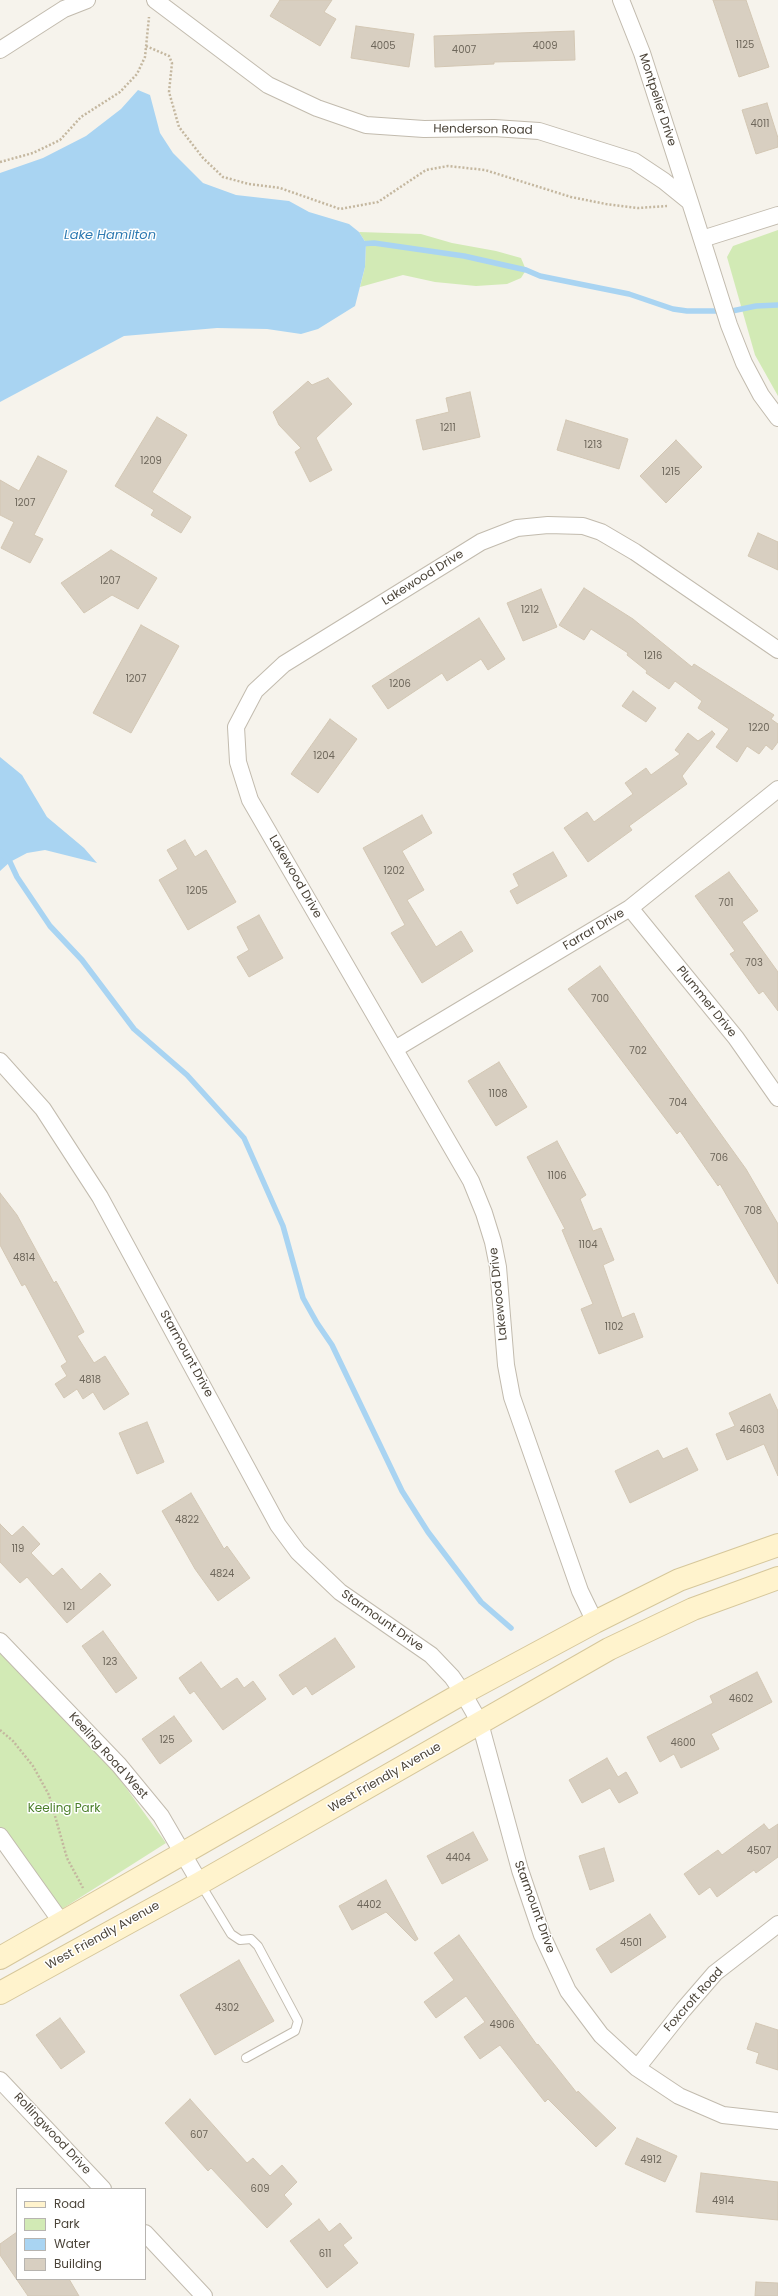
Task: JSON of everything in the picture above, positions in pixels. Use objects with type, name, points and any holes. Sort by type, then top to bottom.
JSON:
[{"type":"main road","points":[[0,1958],[540,1651],[679,1580],[778,1545]]},
{"type":"main road","name":"West Friendly Avenue","points":[[0,1993],[200,1883],[609,1649],[693,1609],[778,1578]]},
{"type":"street","points":[[0,50],[64,9],[87,0]]},
{"type":"street","name":"Montpelier Drive","points":[[621,0],[642,53],[690,202]]},
{"type":"street","name":"Henderson Road","points":[[152,7],[268,85],[317,108],[366,125],[424,129],[494,128],[539,131],[634,161],[664,181],[690,202]]},
{"type":"street","points":[[690,202],[729,324],[744,363],[761,395],[778,418]]},
{"type":"street","points":[[702,239],[778,215]]},
{"type":"street","name":"Lakewood Drive","points":[[595,1622],[580,1591],[512,1397],[506,1365],[498,1267],[493,1242],[484,1213],[471,1181],[250,800],[238,762],[236,727],[255,691],[284,664],[481,542],[517,528],[583,526],[601,532],[635,552],[778,650]]},
{"type":"street","name":"Farrar Drive","points":[[395,1049],[630,908],[778,789]]},
{"type":"street","name":"Plummer Drive","points":[[630,908],[736,1038],[778,1098]]},
{"type":"street","name":"Starmount Drive","points":[[0,1061],[43,1109],[100,1197],[278,1525],[298,1552],[340,1592],[431,1656],[452,1678],[464,1694],[480,1723],[520,1870],[542,1935],[568,1991],[601,2035],[637,2068],[679,2096],[723,2115],[778,2121]]},
{"type":"street","name":"Keeling Road West","points":[[0,1641],[119,1765],[161,1816],[200,1883]]},
{"type":"street","points":[[0,1836],[62,1923]]},
{"type":"street","name":"Foxcroft Road","points":[[637,2068],[683,2010],[715,1973],[778,1924]]},
{"type":"street","name":"Rollingwood Drive","points":[[0,2080],[102,2188]]},
{"type":"street","points":[[146,2234],[204,2296]]},
{"type":"lane","points":[[200,1883],[231,1934],[240,1940],[251,1939],[258,1946],[298,2020],[295,2032],[246,2058]]},
{"type":"path","points":[[0,162],[33,153],[60,140],[82,117],[120,92],[137,74],[145,57],[152,7]]},
{"type":"path","points":[[146,46],[169,56],[172,63],[169,92],[179,127],[203,158],[223,177],[249,184],[280,188],[340,209],[378,202],[426,170],[448,166],[485,170],[571,197],[606,204],[638,208],[667,206],[690,202]]},
{"type":"path","points":[[0,1730],[13,1741],[34,1766],[49,1795],[67,1858],[94,1905]]},
{"type":"green space","points":[[778,230],[778,396],[755,355],[727,257],[733,246]]},
{"type":"green space","points":[[359,232],[421,234],[452,243],[496,251],[521,258],[526,270],[521,278],[507,284],[476,286],[435,282],[403,275],[360,287],[365,267],[366,243]]},
{"type":"green space","name":"Keeling Park","points":[[0,1652],[111,1767],[166,1843],[62,1909],[0,1827]]},
{"type":"water","name":"Lake Hamilton","points":[[138,90],[150,95],[160,133],[173,153],[203,183],[236,195],[289,201],[309,212],[349,224],[359,232],[366,243],[365,267],[355,306],[318,329],[301,334],[267,329],[217,328],[124,336],[0,402],[0,173],[43,158],[86,136],[121,109]]},
{"type":"water","points":[[0,757],[22,775],[47,817],[84,848],[97,863],[45,850],[27,853],[10,862],[0,871]]},
{"type":"building","points":[[280,0],[332,0],[324,12],[336,19],[320,46],[270,16]]},
{"type":"building","points":[[713,0],[746,0],[769,67],[739,77]]},
{"type":"building","points":[[356,26],[414,34],[409,67],[351,58]]},
{"type":"building","points":[[574,31],[575,60],[494,62],[494,64],[435,67],[434,36]]},
{"type":"building","points":[[767,103],[778,138],[778,147],[756,154],[742,110]]},
{"type":"building","points":[[328,378],[352,404],[316,438],[332,470],[310,482],[295,452],[301,448],[279,425],[273,412],[308,381],[312,385]]},
{"type":"building","points":[[470,392],[480,437],[423,450],[416,420],[449,412],[446,398]]},
{"type":"building","points":[[157,417],[187,435],[152,492],[191,517],[181,533],[151,515],[154,510],[115,486]]},
{"type":"building","points":[[566,420],[628,439],[619,469],[557,450]]},
{"type":"building","points":[[676,440],[702,467],[666,503],[640,476]]},
{"type":"building","points":[[38,456],[67,471],[34,535],[43,539],[30,563],[1,548],[14,522],[0,515],[0,480],[19,491]]},
{"type":"building","points":[[758,533],[778,542],[778,570],[748,556]]},
{"type":"building","points":[[111,550],[157,578],[138,609],[112,595],[84,613],[61,583]]},
{"type":"building","points":[[584,588],[633,619],[692,667],[694,664],[774,715],[771,719],[778,724],[778,742],[772,750],[766,745],[759,754],[747,746],[737,762],[716,747],[729,729],[698,708],[702,701],[675,681],[669,689],[646,673],[647,671],[627,655],[628,653],[591,629],[584,640],[559,625]]},
{"type":"building","points":[[541,589],[557,627],[523,641],[507,603]]},
{"type":"building","points":[[479,618],[505,659],[488,670],[481,659],[447,681],[442,673],[388,709],[372,686]]},
{"type":"building","points":[[141,625],[179,646],[131,733],[93,713]]},
{"type":"building","points":[[633,691],[656,708],[646,722],[622,706]]},
{"type":"building","points":[[330,719],[357,739],[318,793],[291,774]]},
{"type":"building","points":[[712,731],[715,734],[682,776],[687,784],[629,826],[632,830],[588,862],[564,828],[587,812],[594,822],[633,794],[625,783],[646,768],[651,775],[680,754],[675,750],[688,733],[698,741]]},
{"type":"building","points":[[422,815],[432,833],[402,851],[424,890],[407,900],[436,947],[461,931],[473,951],[422,983],[391,933],[405,925],[363,848]]},
{"type":"building","points":[[185,840],[195,857],[206,850],[236,902],[188,930],[159,880],[178,869],[167,850]]},
{"type":"building","points":[[553,852],[567,876],[517,904],[510,891],[519,886],[513,874]]},
{"type":"building","points":[[729,872],[758,911],[742,922],[778,972],[778,1011],[763,991],[759,994],[730,954],[735,951],[695,896]]},
{"type":"building","points":[[259,915],[283,958],[249,977],[237,957],[249,950],[237,927]]},
{"type":"building","points":[[600,966],[746,1169],[778,1224],[778,1284],[720,1184],[718,1186],[680,1131],[677,1134],[568,989]]},
{"type":"building","points":[[499,1062],[527,1107],[496,1126],[468,1081]]},
{"type":"building","points":[[557,1141],[586,1195],[580,1199],[593,1231],[601,1228],[614,1260],[603,1265],[622,1318],[634,1313],[643,1337],[599,1354],[581,1309],[593,1304],[562,1230],[565,1229],[527,1157]]},
{"type":"building","points":[[0,1193],[17,1215],[54,1283],[56,1281],[84,1332],[77,1336],[94,1363],[105,1356],[129,1394],[104,1410],[93,1392],[83,1399],[77,1389],[64,1398],[55,1384],[67,1376],[61,1366],[67,1362],[25,1284],[22,1286],[0,1245]]},
{"type":"building","points":[[770,1394],[778,1411],[778,1476],[764,1444],[727,1460],[716,1434],[735,1426],[729,1413]]},
{"type":"building","points":[[147,1422],[164,1462],[137,1474],[119,1433]]},
{"type":"building","points":[[687,1448],[698,1470],[630,1503],[615,1471],[658,1450],[663,1459]]},
{"type":"building","points":[[191,1493],[224,1549],[227,1546],[250,1578],[218,1601],[195,1569],[162,1511]]},
{"type":"building","points":[[0,1524],[12,1536],[23,1526],[40,1544],[31,1553],[53,1576],[62,1568],[81,1590],[100,1573],[111,1585],[67,1623],[27,1577],[20,1583],[0,1562]]},
{"type":"building","points":[[103,1631],[137,1678],[116,1693],[82,1646]]},
{"type":"building","points":[[335,1638],[355,1667],[312,1695],[306,1686],[293,1695],[279,1675]]},
{"type":"building","points":[[201,1662],[221,1689],[237,1678],[244,1688],[253,1681],[266,1699],[223,1730],[194,1691],[190,1694],[179,1678]]},
{"type":"building","points":[[757,1672],[772,1702],[711,1734],[719,1749],[681,1768],[674,1754],[660,1762],[647,1737],[713,1703],[710,1696]]},
{"type":"building","points":[[174,1716],[192,1741],[160,1764],[142,1739]]},
{"type":"building","points":[[607,1758],[618,1777],[626,1772],[638,1793],[619,1803],[610,1788],[582,1803],[569,1780]]},
{"type":"building","points":[[764,1824],[769,1830],[778,1824],[778,1857],[756,1873],[754,1870],[717,1897],[710,1887],[699,1895],[684,1874],[718,1850],[722,1855]]},
{"type":"building","points":[[473,1832],[488,1860],[442,1884],[427,1856]]},
{"type":"building","points":[[604,1848],[614,1881],[590,1890],[579,1856]]},
{"type":"building","points":[[386,1880],[418,1939],[415,1941],[386,1912],[352,1930],[339,1906]]},
{"type":"building","points":[[650,1914],[666,1937],[611,1973],[596,1949]]},
{"type":"building","points":[[459,1935],[537,2045],[538,2044],[577,2093],[578,2091],[616,2128],[596,2147],[548,2099],[545,2102],[500,2045],[480,2059],[464,2037],[485,2022],[466,1996],[436,2018],[424,2002],[454,1980],[434,1953]]},
{"type":"building","points":[[239,1960],[274,2021],[215,2055],[180,1995]]},
{"type":"building","points":[[60,2018],[85,2052],[61,2069],[36,2035]]},
{"type":"building","points":[[756,2023],[778,2030],[778,2070],[756,2063],[759,2053],[747,2049]]},
{"type":"building","points":[[190,2099],[247,2163],[253,2158],[270,2176],[282,2165],[297,2182],[284,2195],[292,2204],[267,2228],[211,2168],[208,2171],[165,2123]]},
{"type":"building","points":[[637,2138],[677,2156],[665,2182],[625,2164]]},
{"type":"building","points":[[701,2173],[778,2182],[778,2220],[696,2212]]},
{"type":"building","points":[[319,2219],[329,2232],[340,2223],[352,2238],[343,2245],[358,2263],[327,2288],[290,2241]]},
{"type":"building","points":[[16,2233],[16,2278],[0,2255],[0,2244]]},
{"type":"building","points":[[17,2280],[70,2280],[79,2296],[28,2296]]},
{"type":"building","points":[[756,2282],[778,2283],[778,2296],[755,2296]]},
{"type":"waterway","points":[[360,244],[374,243],[464,256],[526,270],[540,276],[629,294],[673,309],[687,311],[732,311],[756,306],[778,305]]},
{"type":"waterway","points":[[0,852],[10,862],[17,877],[50,926],[82,960],[134,1029],[187,1075],[244,1138],[283,1226],[303,1298],[317,1323],[332,1345],[402,1491],[428,1532],[481,1602],[511,1628]]}]
